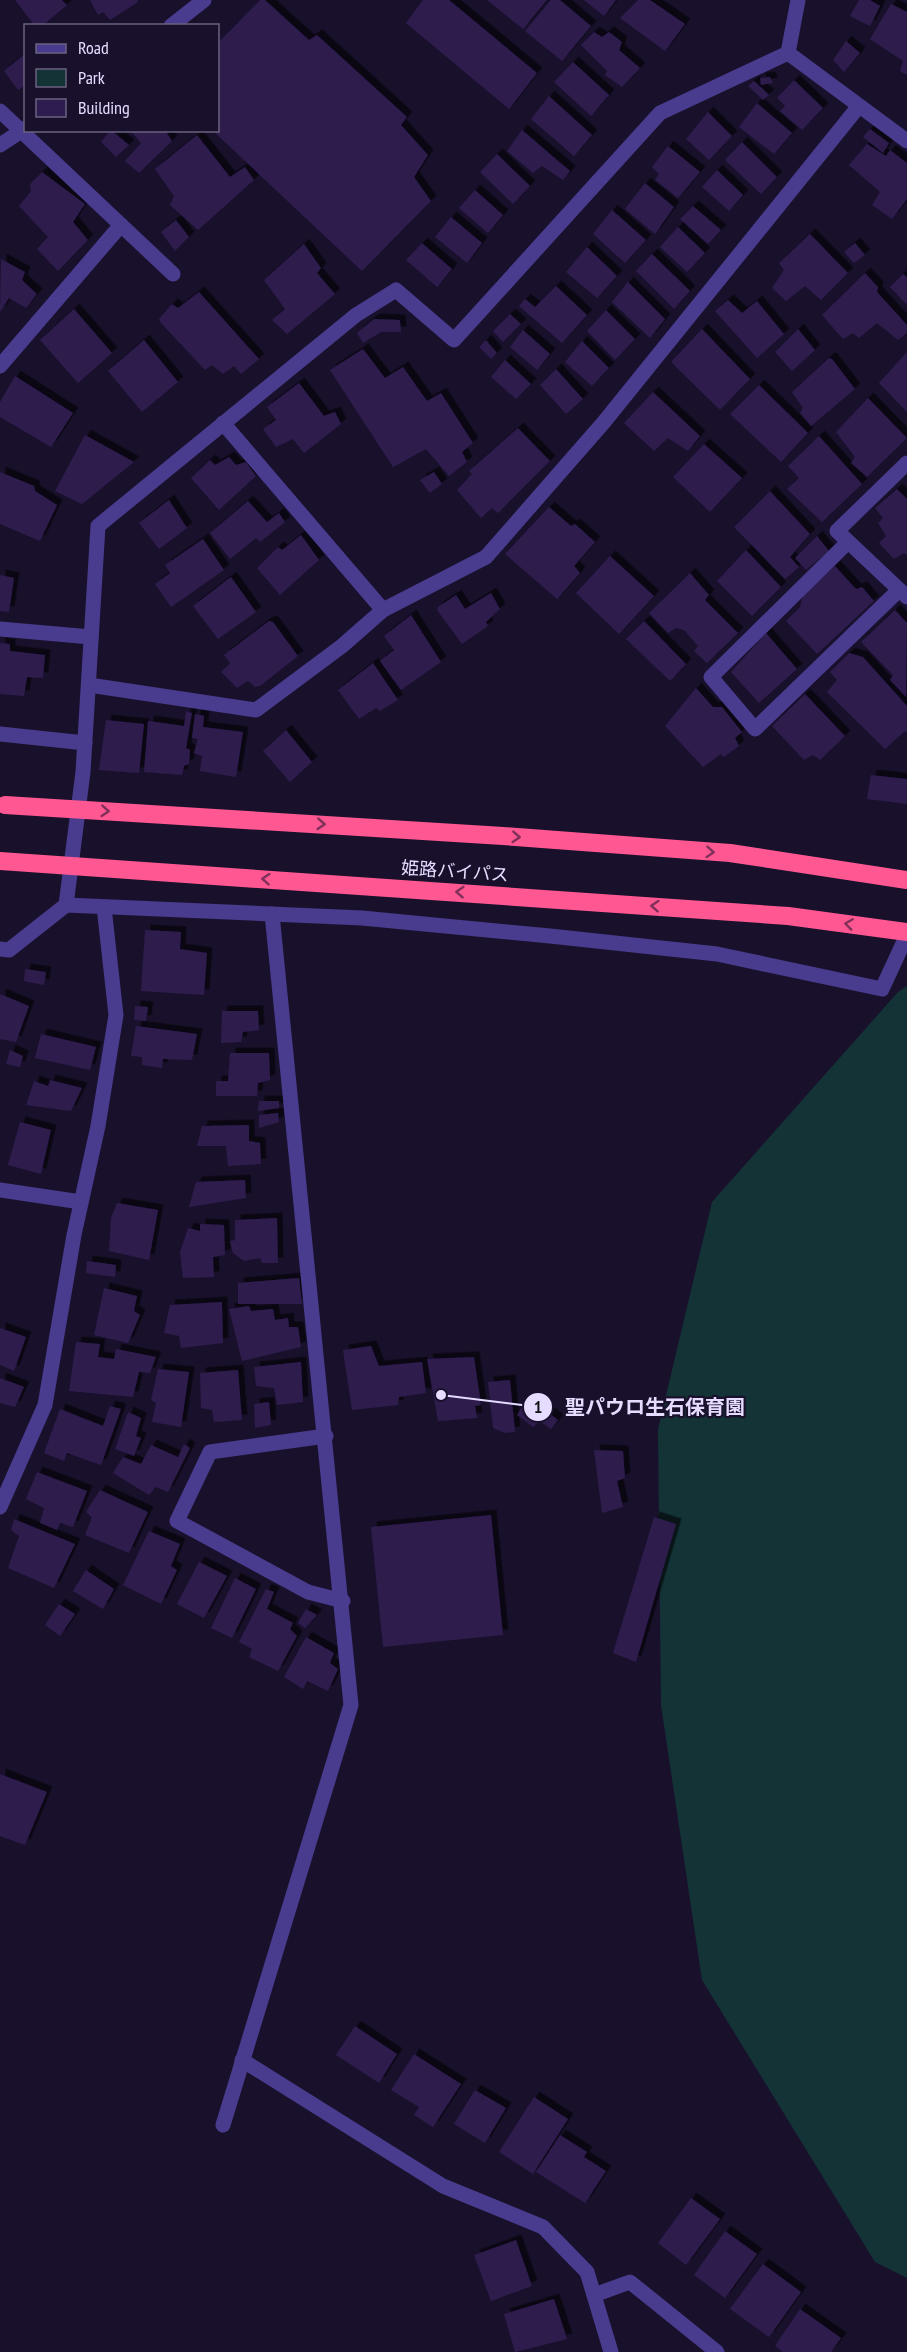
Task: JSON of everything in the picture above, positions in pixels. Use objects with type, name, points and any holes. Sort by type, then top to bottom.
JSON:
[{"type":"highway","name":"姫路バイパス","points":[[5,805],[503,836],[730,853],[907,880]]},
{"type":"highway","name":"姫路バイパス","points":[[0,861],[788,916],[907,934]]},
{"type":"street","points":[[174,24],[204,0]]},
{"type":"street","points":[[788,53],[798,0]]},
{"type":"street","points":[[788,53],[907,141]]},
{"type":"street","points":[[66,904],[85,743],[98,525],[356,315],[396,290],[454,340],[660,113],[788,53]]},
{"type":"street","points":[[88,685],[256,710],[342,646],[383,610],[486,557],[604,422],[860,106]]},
{"type":"street","points":[[0,111],[23,129],[0,145]]},
{"type":"street","points":[[26,132],[173,274]]},
{"type":"street","points":[[0,366],[121,225]]},
{"type":"street","points":[[223,423],[383,610]]},
{"type":"street","points":[[848,542],[711,677],[755,729],[903,593],[837,531],[907,463]]},
{"type":"street","points":[[0,629],[92,637]]},
{"type":"street","points":[[0,734],[85,743]]},
{"type":"street","points":[[0,950],[9,950],[66,904],[362,918],[717,954],[882,989],[907,934]]},
{"type":"street","points":[[0,1507],[45,1405],[81,1202],[98,1126],[116,1015],[104,907]]},
{"type":"street","points":[[223,2124],[351,1705],[343,1601],[272,914]]},
{"type":"street","points":[[0,1190],[81,1202]]},
{"type":"street","points":[[326,1436],[210,1452],[177,1521],[308,1592],[343,1601]]},
{"type":"street","points":[[242,2060],[443,2186],[543,2228],[587,2272],[611,2352]]},
{"type":"street","points":[[594,2295],[630,2282],[717,2352]]},
{"type":"green space","points":[[907,986],[907,2278],[875,2262],[702,1980],[661,1705],[658,1429],[712,1202],[898,992]]},
{"type":"building","points":[[15,0],[62,0],[67,5],[44,24],[33,24]]},
{"type":"building","points":[[90,0],[137,0],[138,2],[110,20],[103,12],[98,15]]},
{"type":"building","points":[[260,0],[265,0],[309,40],[317,35],[407,117],[401,125],[428,155],[414,177],[431,201],[362,271],[214,132],[219,132],[219,42]]},
{"type":"building","points":[[423,0],[449,0],[537,73],[509,109],[406,23]]},
{"type":"building","points":[[487,0],[547,0],[523,29]]},
{"type":"building","points":[[551,0],[560,0],[591,26],[562,61],[525,31]]},
{"type":"building","points":[[584,0],[616,0],[604,16]]},
{"type":"building","points":[[638,0],[650,0],[685,24],[665,51],[620,18]]},
{"type":"building","points":[[859,0],[870,0],[880,6],[870,26],[850,16]]},
{"type":"building","points":[[891,4],[907,12],[907,75],[900,71],[903,61],[870,39]]},
{"type":"building","points":[[594,32],[602,37],[609,32],[622,42],[619,50],[640,68],[622,87],[605,75],[607,71],[581,45]]},
{"type":"building","points":[[846,41],[860,53],[844,72],[833,60]]},
{"type":"building","points":[[24,55],[24,86],[18,90],[4,71]]},
{"type":"building","points":[[573,62],[609,95],[591,116],[554,82]]},
{"type":"building","points":[[770,77],[773,83],[761,85],[760,78]]},
{"type":"building","points":[[794,80],[823,108],[802,130],[780,111],[785,106],[777,98]]},
{"type":"building","points":[[754,81],[769,95],[763,100],[748,86]]},
{"type":"building","points":[[549,96],[592,135],[574,156],[531,119]]},
{"type":"building","points":[[757,103],[792,133],[774,154],[739,127]]},
{"type":"building","points":[[708,112],[732,136],[709,160],[686,139]]},
{"type":"building","points":[[870,129],[889,143],[883,153],[863,137]]},
{"type":"building","points":[[522,130],[570,171],[563,180],[542,166],[533,173],[507,151]]},
{"type":"building","points":[[109,132],[113,132],[129,145],[116,157],[101,142]]},
{"type":"building","points":[[132,132],[166,132],[172,141],[139,173],[125,161],[141,143]]},
{"type":"building","points":[[197,135],[230,177],[245,167],[254,180],[198,230],[170,205],[174,196],[155,169]]},
{"type":"building","points":[[742,142],[777,177],[761,194],[725,160]]},
{"type":"building","points":[[867,144],[886,156],[890,150],[907,163],[907,199],[892,219],[872,205],[880,192],[849,165]]},
{"type":"building","points":[[668,146],[700,172],[678,198],[655,180],[659,174],[652,167]]},
{"type":"building","points":[[497,154],[530,186],[513,204],[480,172]]},
{"type":"building","points":[[717,170],[743,195],[729,211],[702,187]]},
{"type":"building","points":[[42,172],[85,204],[73,222],[88,240],[58,271],[37,249],[48,237],[19,206],[31,191],[30,184]]},
{"type":"building","points":[[645,183],[674,207],[655,234],[625,209]]},
{"type":"building","points":[[475,190],[503,215],[488,233],[459,208]]},
{"type":"building","points":[[693,206],[721,230],[708,244],[680,219]]},
{"type":"building","points":[[612,210],[646,240],[625,263],[593,234]]},
{"type":"building","points":[[451,217],[482,243],[467,263],[435,237]]},
{"type":"building","points":[[176,220],[189,237],[175,251],[161,232]]},
{"type":"building","points":[[678,227],[705,253],[687,272],[660,247]]},
{"type":"building","points":[[810,234],[848,273],[821,300],[805,286],[786,301],[772,288],[784,270],[779,263]]},
{"type":"building","points":[[422,243],[452,269],[437,287],[406,260]]},
{"type":"building","points":[[855,243],[865,255],[854,263],[844,252]]},
{"type":"building","points":[[304,244],[321,268],[317,273],[335,294],[287,334],[272,320],[285,309],[264,280]]},
{"type":"building","points":[[587,247],[617,276],[597,298],[566,272]]},
{"type":"building","points":[[652,254],[690,291],[674,309],[636,271]]},
{"type":"building","points":[[1,259],[25,272],[22,280],[37,294],[26,308],[9,298],[0,312]]},
{"type":"building","points":[[865,273],[878,287],[877,292],[907,325],[907,333],[898,340],[877,323],[859,338],[853,333],[843,339],[822,315]]},
{"type":"building","points":[[903,274],[907,277],[907,305],[890,287]]},
{"type":"building","points":[[628,282],[665,319],[650,338],[612,302]]},
{"type":"building","points":[[556,286],[587,315],[562,343],[519,306],[525,299],[535,307]]},
{"type":"building","points":[[199,292],[259,359],[241,374],[234,366],[223,374],[212,365],[205,370],[161,323],[159,319],[172,304],[178,308]]},
{"type":"building","points":[[728,300],[742,313],[757,301],[784,334],[757,358],[715,311]]},
{"type":"building","points":[[74,309],[112,353],[78,383],[40,340]]},
{"type":"building","points":[[606,310],[635,339],[615,360],[587,331]]},
{"type":"building","points":[[510,314],[521,324],[503,342],[493,331]]},
{"type":"building","points":[[374,319],[400,320],[401,332],[381,332],[363,343],[357,333]]},
{"type":"building","points":[[702,329],[750,379],[720,410],[671,362]]},
{"type":"building","points":[[798,329],[815,350],[792,371],[775,352]]},
{"type":"building","points":[[523,330],[550,354],[537,370],[510,347]]},
{"type":"building","points":[[144,340],[178,382],[142,412],[108,371]]},
{"type":"building","points":[[486,340],[497,353],[491,359],[479,347]]},
{"type":"building","points":[[582,341],[609,368],[592,386],[565,362]]},
{"type":"building","points":[[363,349],[385,378],[403,367],[427,401],[441,393],[473,443],[462,452],[467,462],[449,476],[426,449],[393,467],[330,370]]},
{"type":"building","points":[[907,352],[907,412],[879,383]]},
{"type":"building","points":[[829,358],[855,389],[811,426],[800,413],[803,408],[792,392]]},
{"type":"building","points":[[505,360],[531,384],[516,399],[491,377]]},
{"type":"building","points":[[556,369],[583,399],[566,414],[540,385]]},
{"type":"building","points":[[15,376],[73,413],[51,447],[0,417],[0,402]]},
{"type":"building","points":[[299,383],[324,416],[335,412],[341,424],[304,453],[293,439],[276,447],[263,429],[276,420],[267,407]]},
{"type":"building","points":[[759,385],[808,433],[781,462],[730,414]]},
{"type":"building","points":[[653,392],[700,436],[688,451],[668,438],[654,451],[624,423]]},
{"type":"building","points":[[868,398],[907,438],[867,477],[851,463],[855,457],[836,432]]},
{"type":"building","points":[[518,428],[550,461],[498,513],[492,508],[481,518],[457,490],[472,474],[469,471]]},
{"type":"building","points":[[85,435],[134,462],[82,504],[55,491]]},
{"type":"building","points":[[819,436],[862,484],[822,522],[787,489],[799,478],[788,466]]},
{"type":"building","points":[[704,444],[742,478],[710,512],[673,477]]},
{"type":"building","points":[[229,457],[236,465],[246,462],[256,476],[219,510],[191,478],[210,460],[215,465]]},
{"type":"building","points":[[0,472],[34,486],[35,491],[57,505],[40,541],[0,524]]},
{"type":"building","points":[[434,472],[442,484],[430,493],[420,480]]},
{"type":"building","points":[[897,489],[907,499],[907,555],[904,553],[894,559],[879,543],[886,536],[878,523],[883,518],[875,508]]},
{"type":"building","points":[[770,491],[810,534],[790,557],[799,567],[785,579],[734,527]]},
{"type":"building","points":[[169,500],[187,528],[159,549],[139,523]]},
{"type":"building","points":[[248,501],[267,522],[279,513],[285,522],[260,542],[256,538],[230,559],[210,533]]},
{"type":"building","points":[[549,507],[571,526],[575,524],[595,542],[574,566],[580,573],[557,599],[505,554]]},
{"type":"building","points":[[301,535],[319,560],[280,595],[257,568],[278,547],[282,550]]},
{"type":"building","points":[[817,536],[829,551],[806,570],[795,558]]},
{"type":"building","points":[[203,539],[224,570],[171,607],[155,584],[170,573],[165,565]]},
{"type":"building","points":[[746,550],[781,587],[752,616],[717,581]]},
{"type":"building","points":[[610,556],[654,596],[619,634],[576,593]]},
{"type":"building","points":[[835,566],[856,589],[862,587],[874,601],[817,654],[786,621],[800,607],[803,594]]},
{"type":"building","points":[[690,573],[709,595],[705,600],[738,633],[707,663],[694,651],[698,646],[684,630],[676,628],[668,633],[649,613]]},
{"type":"building","points":[[0,575],[14,578],[9,612],[0,611]]},
{"type":"building","points":[[231,577],[256,612],[218,639],[193,606]]},
{"type":"building","points":[[491,593],[500,609],[486,622],[488,626],[462,644],[437,610],[438,607],[456,595],[465,609]]},
{"type":"building","points":[[895,610],[907,623],[906,697],[890,680],[893,675],[861,642]]},
{"type":"building","points":[[411,615],[441,662],[401,690],[380,661],[394,650],[384,636]]},
{"type":"building","points":[[269,621],[273,622],[298,656],[260,686],[255,687],[248,681],[237,688],[221,672],[230,663],[224,655]]},
{"type":"building","points":[[644,621],[686,664],[670,681],[626,639]]},
{"type":"building","points":[[766,633],[797,669],[759,703],[731,672]]},
{"type":"building","points":[[0,643],[10,644],[10,651],[45,655],[43,678],[27,677],[24,696],[0,694]]},
{"type":"building","points":[[849,653],[863,657],[907,706],[907,733],[905,731],[885,749],[827,692],[837,680],[830,672]]},
{"type":"building","points":[[373,663],[398,700],[380,711],[376,708],[359,719],[338,690]]},
{"type":"building","points":[[696,688],[713,707],[722,707],[742,732],[735,738],[739,746],[724,757],[721,754],[703,767],[665,726]]},
{"type":"building","points":[[805,694],[845,736],[820,760],[813,755],[804,760],[772,726]]},
{"type":"building","points":[[186,711],[192,713],[186,748],[190,750],[189,764],[184,766],[182,775],[144,772],[148,721],[184,726]]},
{"type":"building","points":[[195,714],[204,716],[203,727],[243,732],[236,777],[200,771],[202,756],[194,753],[198,739],[192,738]]},
{"type":"building","points":[[106,720],[144,724],[139,773],[99,770]]},
{"type":"building","points":[[286,730],[312,762],[290,782],[263,751]]},
{"type":"building","points":[[871,775],[907,779],[907,804],[867,799]]},
{"type":"building","points":[[145,930],[181,932],[180,949],[207,953],[204,995],[141,991]]},
{"type":"building","points":[[25,969],[46,972],[44,985],[24,981]]},
{"type":"building","points":[[0,994],[29,1006],[16,1042],[0,1039]]},
{"type":"building","points":[[135,1006],[148,1007],[146,1021],[134,1020]]},
{"type":"building","points":[[222,1011],[258,1011],[259,1030],[243,1032],[241,1042],[221,1043]]},
{"type":"building","points":[[136,1026],[197,1034],[192,1060],[163,1059],[162,1068],[142,1065],[142,1057],[131,1056]]},
{"type":"building","points":[[41,1034],[96,1047],[90,1070],[35,1058]]},
{"type":"building","points":[[10,1050],[23,1056],[20,1067],[6,1064]]},
{"type":"building","points":[[230,1053],[269,1053],[270,1080],[258,1083],[257,1096],[216,1096],[216,1081],[228,1081]]},
{"type":"building","points":[[50,1080],[82,1088],[71,1111],[26,1105],[34,1081],[48,1086]]},
{"type":"building","points":[[259,1101],[279,1101],[279,1108],[258,1111]]},
{"type":"building","points":[[278,1113],[279,1122],[259,1128],[259,1115]]},
{"type":"building","points":[[20,1122],[51,1130],[41,1174],[8,1165]]},
{"type":"building","points":[[249,1125],[249,1141],[260,1143],[261,1164],[228,1166],[226,1146],[197,1146],[202,1126]]},
{"type":"building","points":[[245,1180],[246,1198],[189,1207],[196,1182]]},
{"type":"building","points":[[117,1203],[158,1210],[149,1260],[109,1251],[111,1218]]},
{"type":"building","points":[[277,1218],[278,1263],[262,1263],[260,1258],[244,1261],[233,1253],[230,1241],[235,1240],[235,1220]]},
{"type":"building","points":[[200,1224],[224,1225],[225,1255],[213,1257],[214,1277],[183,1278],[180,1252],[188,1228],[200,1231]]},
{"type":"building","points":[[87,1261],[116,1265],[115,1277],[86,1273]]},
{"type":"building","points":[[299,1278],[302,1304],[238,1304],[238,1283]]},
{"type":"building","points":[[104,1288],[137,1296],[134,1311],[140,1315],[128,1343],[94,1335]]},
{"type":"building","points":[[222,1302],[223,1343],[181,1348],[179,1336],[164,1333],[170,1305]]},
{"type":"building","points":[[249,1306],[251,1311],[273,1309],[275,1320],[288,1318],[289,1327],[298,1327],[301,1347],[242,1361],[229,1309]]},
{"type":"building","points":[[0,1328],[26,1337],[14,1371],[0,1365]]},
{"type":"building","points":[[76,1342],[100,1344],[98,1357],[114,1359],[116,1349],[156,1357],[150,1373],[139,1372],[133,1397],[69,1391]]},
{"type":"building","points":[[371,1346],[379,1366],[422,1362],[426,1393],[399,1397],[398,1405],[352,1410],[343,1350]]},
{"type":"building","points":[[474,1357],[481,1405],[475,1406],[477,1418],[438,1421],[427,1359]]},
{"type":"building","points":[[301,1362],[303,1402],[277,1405],[274,1388],[256,1386],[254,1367]]},
{"type":"building","points":[[158,1369],[189,1372],[181,1427],[152,1422],[156,1403],[151,1400]]},
{"type":"building","points":[[238,1370],[242,1420],[214,1422],[212,1410],[201,1408],[200,1373]]},
{"type":"building","points":[[0,1378],[24,1387],[15,1407],[0,1403]]},
{"type":"building","points":[[510,1380],[515,1432],[505,1433],[493,1428],[488,1382]]},
{"type":"building","points":[[528,1397],[558,1420],[551,1429],[540,1421],[533,1427],[517,1415]]},
{"type":"building","points":[[269,1402],[271,1425],[255,1428],[254,1404]]},
{"type":"building","points":[[110,1406],[121,1409],[101,1465],[67,1453],[64,1461],[44,1453],[60,1409],[103,1426]]},
{"type":"building","points":[[128,1412],[141,1418],[136,1436],[141,1438],[134,1456],[115,1449]]},
{"type":"building","points":[[184,1444],[190,1448],[168,1492],[156,1487],[149,1495],[113,1473],[123,1457],[141,1464],[151,1445],[178,1457]]},
{"type":"building","points":[[594,1450],[623,1451],[625,1478],[617,1481],[623,1507],[602,1513]]},
{"type":"building","points":[[37,1472],[87,1491],[73,1527],[60,1523],[57,1530],[40,1523],[44,1508],[26,1499]]},
{"type":"building","points":[[100,1490],[148,1512],[129,1553],[85,1535],[92,1517],[86,1512]]},
{"type":"building","points":[[491,1515],[503,1635],[383,1647],[371,1527]]},
{"type":"building","points":[[654,1517],[676,1524],[636,1662],[613,1653]]},
{"type":"building","points":[[14,1519],[75,1544],[54,1588],[8,1568],[19,1536],[11,1530]]},
{"type":"building","points":[[149,1531],[180,1544],[171,1566],[177,1570],[161,1604],[123,1585]]},
{"type":"building","points":[[199,1562],[227,1576],[204,1618],[177,1604]]},
{"type":"building","points":[[86,1570],[114,1589],[103,1609],[73,1591]]},
{"type":"building","points":[[235,1578],[256,1589],[232,1638],[211,1628]]},
{"type":"building","points":[[266,1589],[274,1592],[267,1609],[293,1623],[290,1629],[297,1636],[278,1671],[249,1657],[252,1649],[239,1642]]},
{"type":"building","points":[[59,1604],[75,1614],[60,1636],[45,1625]]},
{"type":"building","points":[[306,1609],[317,1615],[305,1628],[298,1623]]},
{"type":"building","points":[[306,1637],[334,1653],[330,1663],[338,1669],[328,1691],[307,1681],[303,1689],[284,1677]]},
{"type":"building","points":[[0,1774],[47,1792],[25,1845],[0,1836]]},
{"type":"building","points":[[355,2026],[397,2054],[379,2083],[336,2055]]},
{"type":"building","points":[[414,2054],[461,2084],[433,2127],[414,2115],[419,2107],[391,2090]]},
{"type":"building","points":[[475,2090],[506,2108],[485,2143],[454,2124]]},
{"type":"building","points":[[534,2097],[568,2119],[533,2174],[499,2152]]},
{"type":"building","points":[[560,2135],[587,2152],[584,2157],[606,2171],[585,2203],[536,2172]]},
{"type":"building","points":[[691,2198],[720,2219],[686,2265],[658,2243]]},
{"type":"building","points":[[725,2231],[757,2254],[725,2298],[694,2275]]},
{"type":"building","points":[[516,2240],[532,2286],[491,2301],[474,2255]]},
{"type":"building","points":[[763,2264],[801,2292],[769,2337],[730,2309]]},
{"type":"building","points":[[554,2299],[567,2339],[515,2352],[504,2314]]},
{"type":"building","points":[[800,2309],[841,2338],[831,2352],[783,2352],[775,2346]]},
{"type":"place","name":"聖パウロ生石保育園","points":[[441,1395]]}]
